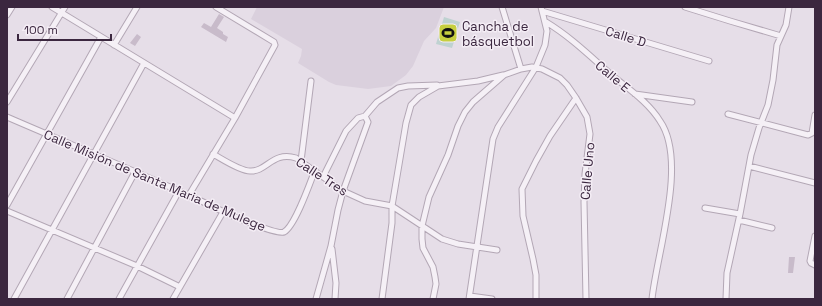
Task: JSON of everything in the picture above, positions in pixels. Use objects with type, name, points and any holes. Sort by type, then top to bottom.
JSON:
[{"type":"street","points":[[7,15],[12,7]]},
{"type":"street","points":[[52,7],[235,118]]},
{"type":"street","points":[[7,102],[65,7]]},
{"type":"street","points":[[114,45],[137,7]]},
{"type":"street","points":[[189,195],[235,118],[275,45],[274,42],[216,7]]},
{"type":"street","points":[[502,7],[521,69]]},
{"type":"street","points":[[685,7],[730,22],[781,36]]},
{"type":"street","points":[[726,299],[727,272],[749,166],[754,144],[768,105],[773,80],[777,45],[786,25],[789,7]]},
{"type":"street","points":[[492,299],[469,298],[491,147],[495,133],[536,67],[547,38],[546,22],[542,9]]},
{"type":"street","name":"Calle D","points":[[542,9],[709,61]]},
{"type":"street","name":"Calle E","points":[[546,22],[564,34],[635,94],[692,102]]},
{"type":"street","points":[[7,205],[101,37]]},
{"type":"street","points":[[14,299],[144,63]]},
{"type":"street","points":[[323,177],[346,131],[358,118],[365,116],[377,102],[398,88],[478,81],[504,75],[521,69],[536,67]]},
{"type":"street","name":"Calle Uno","points":[[536,67],[560,78],[567,85],[587,117],[590,134],[585,174],[584,202],[586,299]]},
{"type":"street","points":[[433,299],[436,284],[435,277],[423,248],[422,240],[422,226],[429,197],[465,112],[473,102],[504,75]]},
{"type":"street","points":[[301,161],[310,81]]},
{"type":"street","points":[[382,299],[392,223],[392,206],[410,109],[419,97],[440,85]]},
{"type":"street","points":[[635,94],[660,121],[668,140],[671,158],[670,190],[652,299]]},
{"type":"street","points":[[536,299],[536,274],[534,259],[523,216],[522,189],[546,142],[576,98]]},
{"type":"street","points":[[728,114],[808,135],[812,133],[815,115]]},
{"type":"street","points":[[316,299],[331,246],[343,191],[368,122],[365,116]]},
{"type":"street","name":"Calle Misión de Santa Maria de Mulege","points":[[7,117],[189,195],[223,212],[262,228],[281,233],[285,232],[300,208],[315,170]]},
{"type":"street","name":"Calle Tres","points":[[213,154],[250,171],[256,170],[280,157],[288,155],[296,158],[315,170],[343,191],[365,202],[392,206],[450,242],[497,250]]},
{"type":"street","points":[[749,166],[815,183]]},
{"type":"street","points":[[67,299],[135,172]]},
{"type":"street","points":[[119,299],[179,191]]},
{"type":"street","points":[[705,208],[740,214]]},
{"type":"street","points":[[7,211],[137,266],[180,286]]},
{"type":"street","points":[[173,299],[223,212]]},
{"type":"street","points":[[739,220],[772,228]]},
{"type":"street","points":[[815,236],[810,261],[811,264],[815,265]]},
{"type":"street","points":[[331,246],[336,283],[335,299]]},
{"type":"shaded area","points":[[257,7],[444,7],[436,28],[424,41],[413,66],[406,75],[391,86],[368,89],[336,85],[298,63],[302,49],[251,19]]},
{"type":"shaded area","name":"Cancha de básquetbol","points":[[444,17],[460,22],[452,48],[436,44]]},
{"type":"building","points":[[219,14],[224,17],[217,28],[228,37],[226,42],[201,27],[204,23],[211,27]]},
{"type":"building","points":[[137,34],[141,37],[135,46],[130,43]]},
{"type":"building","points":[[789,257],[795,257],[793,273],[788,273]]},
{"type":"place","name":"Cancha de básquetbol","points":[[448,33]]}]
